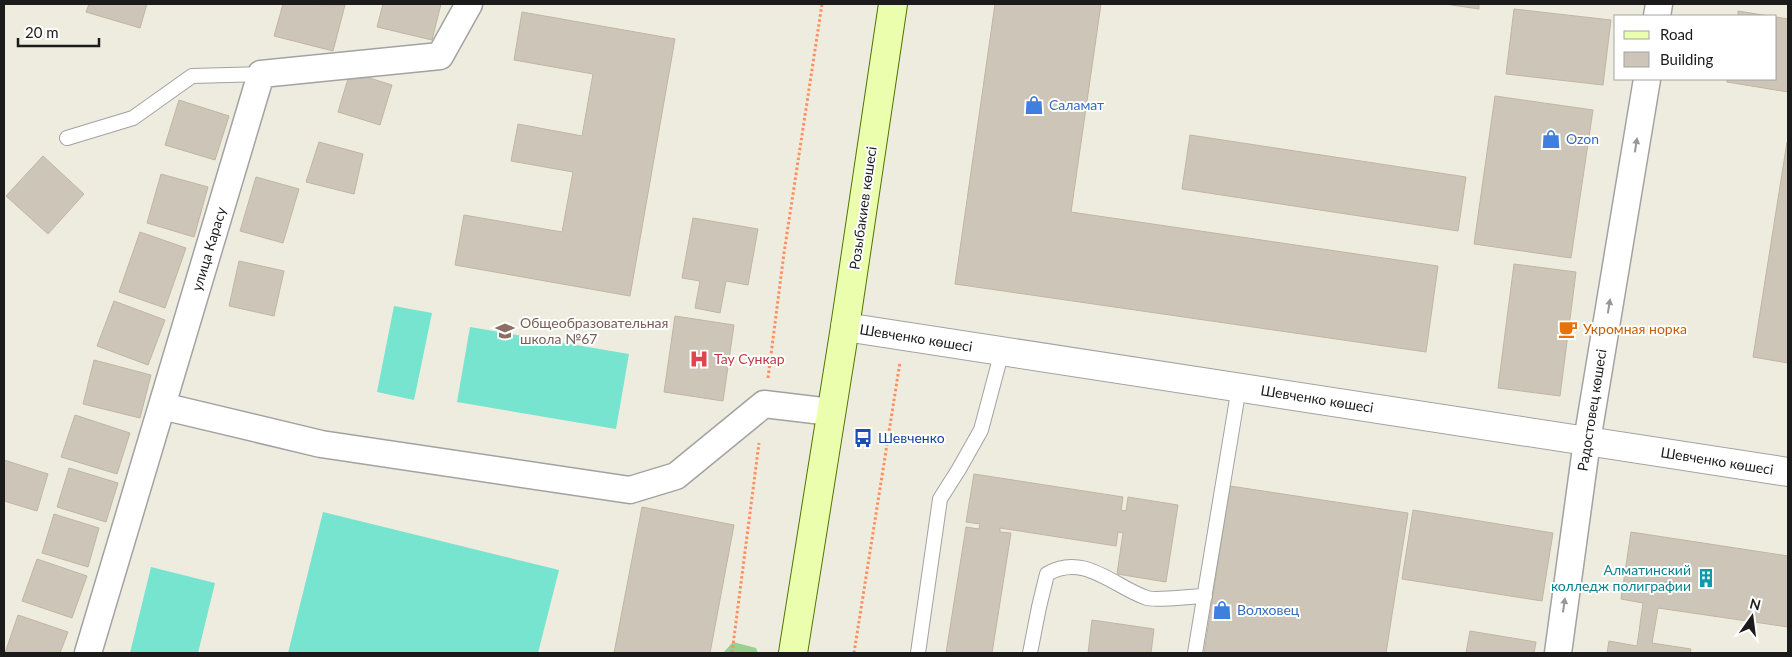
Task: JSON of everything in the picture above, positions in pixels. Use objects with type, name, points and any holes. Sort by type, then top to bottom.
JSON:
[{"type":"main road","name":"Розыбакиев көшесі","points":[[793,653],[845,327],[893,4]]},
{"type":"street","points":[[261,74],[440,56],[469,4]]},
{"type":"street","name":"улица Карасу","points":[[88,653],[261,74]]},
{"type":"street","name":"Радостовец көшесі","points":[[1558,653],[1587,441],[1647,80]]},
{"type":"street","name":"Шевченко көшесі","points":[[845,327],[1788,472]]},
{"type":"street","points":[[162,406],[321,444],[630,490],[676,476],[764,404],[831,412]]},
{"type":"lane","points":[[66,138],[133,118],[192,76],[261,74]]},
{"type":"lane","points":[[918,653],[940,499],[960,469],[981,430],[1002,351]]},
{"type":"lane","points":[[1195,653],[1239,387]]},
{"type":"lane","points":[[1030,653],[1047,574],[1056,569],[1067,566],[1097,572],[1148,598],[1205,596]]},
{"type":"path","points":[[732,653],[786,243],[822,4]]},
{"type":"path","points":[[854,653],[901,355]]},
{"type":"green space","points":[[733,642],[756,648],[758,653],[723,653]]},
{"type":"shaded area","points":[[394,306],[432,313],[414,400],[377,392]]},
{"type":"shaded area","points":[[470,327],[629,354],[616,429],[457,402]]},
{"type":"shaded area","points":[[323,512],[559,570],[538,653],[288,653]]},
{"type":"shaded area","points":[[151,567],[215,583],[198,653],[130,653]]},
{"type":"building","points":[[89,4],[147,4],[140,28],[86,12]]},
{"type":"building","points":[[283,4],[345,5],[333,51],[274,36]]},
{"type":"building","points":[[383,4],[441,4],[432,40],[377,27]]},
{"type":"building","name":"Саламат","points":[[995,4],[1101,4],[1071,212],[1438,266],[1426,352],[955,284]]},
{"type":"building","points":[[1445,4],[1479,4],[1479,9]]},
{"type":"building","points":[[1514,9],[1611,20],[1603,85],[1506,74]]},
{"type":"building","points":[[1738,11],[1763,15],[1738,15]]},
{"type":"building","points":[[522,12],[675,39],[630,296],[455,265],[464,215],[562,232],[573,172],[511,161],[518,124],[582,136],[593,74],[514,60]]},
{"type":"building","points":[[1777,17],[1788,19],[1788,92],[1727,82],[1727,80],[1777,80]]},
{"type":"building","points":[[350,72],[392,85],[380,125],[338,112]]},
{"type":"building","points":[[1495,96],[1593,110],[1571,258],[1474,244]]},
{"type":"building","points":[[179,100],[229,116],[215,160],[165,145]]},
{"type":"building","points":[[1190,135],[1466,177],[1458,231],[1182,189]]},
{"type":"building","points":[[319,142],[363,154],[354,194],[306,182]]},
{"type":"building","points":[[1788,142],[1788,363],[1753,357]]},
{"type":"building","points":[[43,156],[84,194],[48,234],[6,196]]},
{"type":"building","points":[[161,174],[208,187],[194,237],[147,223]]},
{"type":"building","points":[[256,177],[299,189],[283,243],[240,231]]},
{"type":"building","points":[[693,218],[758,229],[748,285],[726,281],[720,313],[695,308],[700,281],[682,278]]},
{"type":"building","points":[[140,232],[186,248],[165,308],[119,292]]},
{"type":"building","points":[[239,261],[284,271],[274,316],[229,306]]},
{"type":"building","points":[[1514,264],[1576,272],[1560,396],[1498,388]]},
{"type":"building","points":[[114,301],[165,320],[148,365],[97,346]]},
{"type":"building","name":"Тау Сункар","points":[[675,316],[734,325],[723,401],[664,392]]},
{"type":"building","points":[[94,360],[151,375],[140,418],[83,404]]},
{"type":"building","points":[[75,415],[130,433],[117,474],[61,457]]},
{"type":"building","points":[[4,460],[48,474],[37,511],[4,501]]},
{"type":"building","points":[[69,468],[118,483],[106,522],[57,507]]},
{"type":"building","points":[[974,474],[1123,497],[1121,510],[1126,511],[1128,497],[1178,505],[1166,582],[1117,574],[1123,533],[1118,532],[1116,546],[1000,528],[1000,532],[1011,533],[992,653],[946,653],[966,527],[979,529],[980,524],[966,522]]},
{"type":"building","points":[[1230,486],[1408,513],[1386,653],[1204,653]]},
{"type":"building","points":[[642,507],[734,525],[710,653],[614,653]]},
{"type":"building","points":[[1413,510],[1553,533],[1542,601],[1402,579]]},
{"type":"building","points":[[54,514],[99,528],[88,567],[42,553]]},
{"type":"building","name":"Алматинский колледж полиграфии","points":[[1631,532],[1788,556],[1788,627],[1658,608],[1652,643],[1691,649],[1690,653],[1607,653],[1609,641],[1637,646],[1643,603],[1621,599]]},
{"type":"building","points":[[37,559],[87,576],[72,618],[22,601]]},
{"type":"building","points":[[18,615],[68,632],[60,653],[5,653]]},
{"type":"building","points":[[1092,620],[1154,629],[1151,653],[1088,653]]},
{"type":"building","points":[[1470,631],[1536,642],[1534,653],[1466,653]]},
{"type":"place","name":"Саламат","points":[[1034,105]]},
{"type":"place","name":"Ozon","points":[[1551,139]]},
{"type":"place","name":"Укромная норка","points":[[1568,329]]},
{"type":"place","name":"Общеобразовательная школа №67","points":[[505,331]]},
{"type":"place","name":"Тау Сункар","points":[[699,359]]},
{"type":"place","name":"Шевченко","points":[[863,438]]},
{"type":"place","name":"Алматинский колледж полиграфии","points":[[1706,578]]},
{"type":"place","name":"Волховец","points":[[1222,610]]}]
